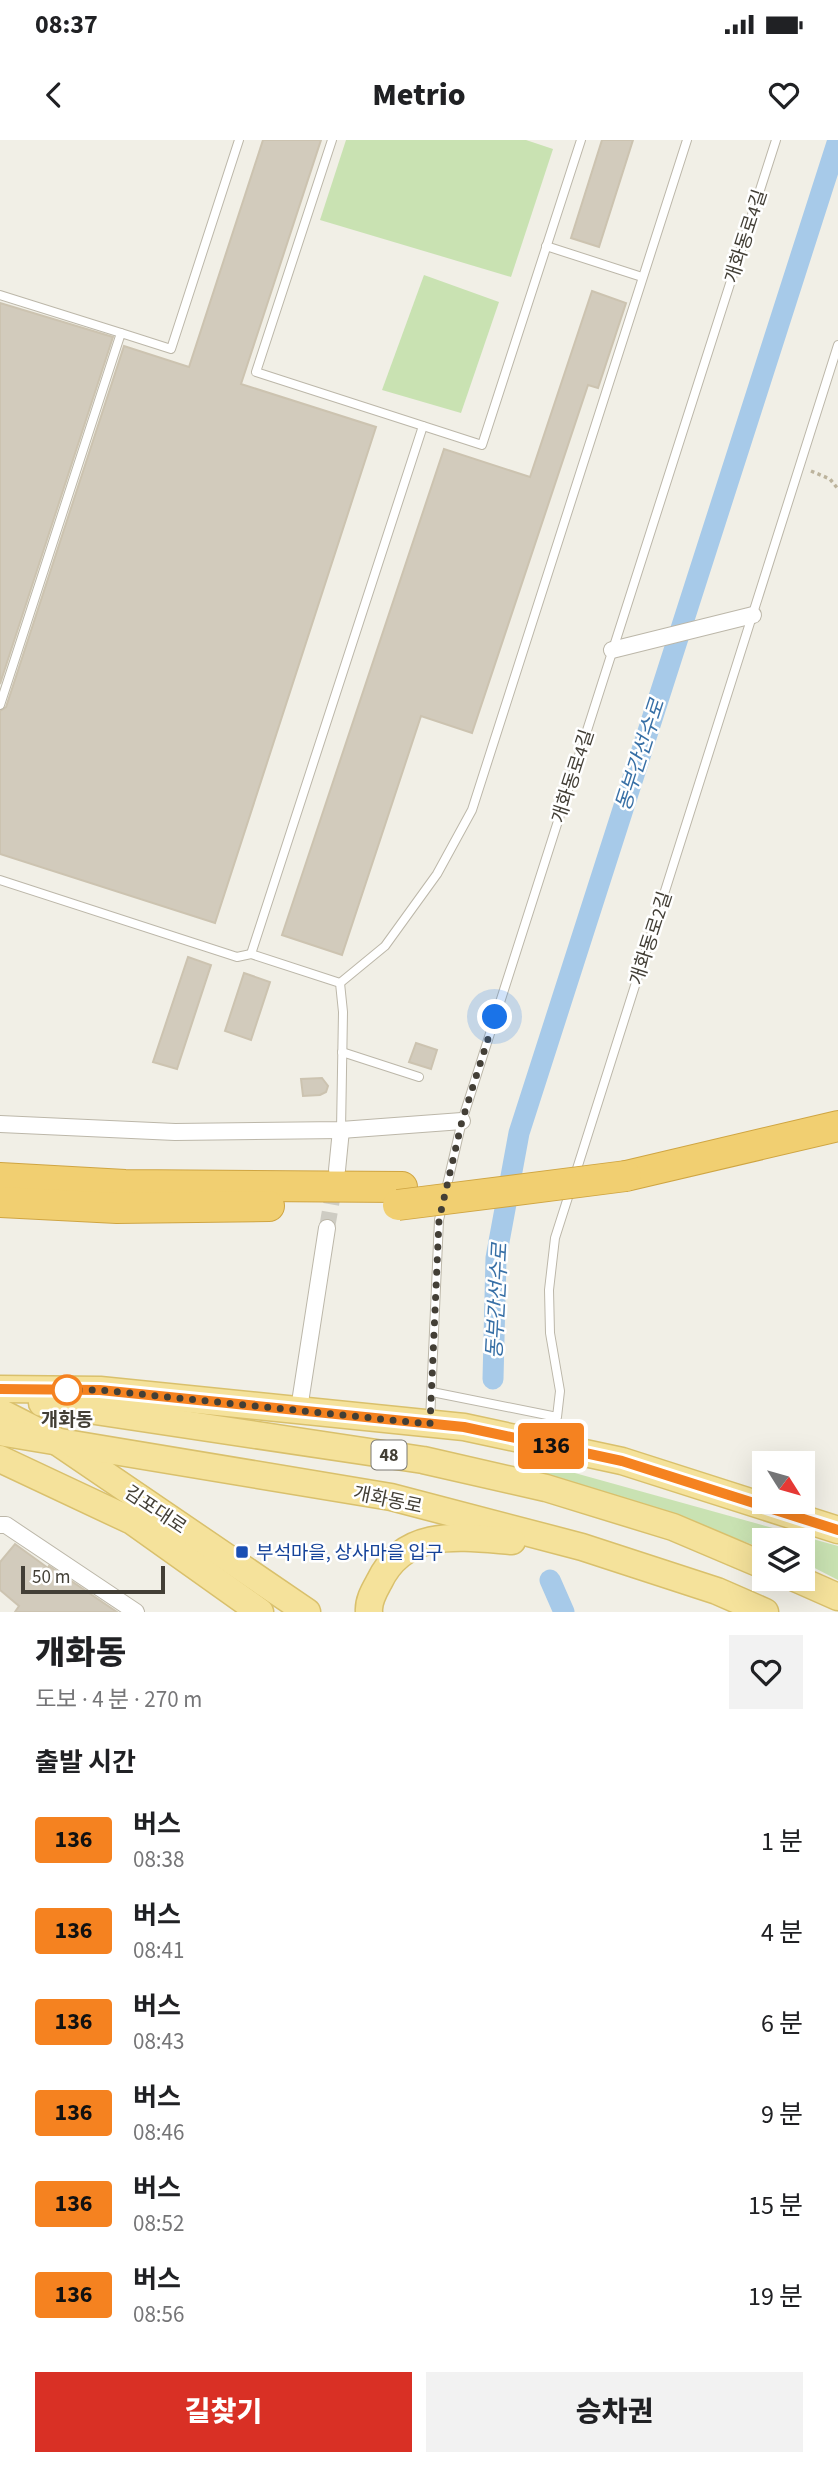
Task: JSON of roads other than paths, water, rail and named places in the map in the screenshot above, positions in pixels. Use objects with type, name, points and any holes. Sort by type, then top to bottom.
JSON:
[{"type":"highway","points":[[627,1168],[838,1111]]},
{"type":"highway","points":[[0,1202],[117,1208],[400,1196],[627,1168],[838,1126]]},
{"type":"highway","points":[[0,1178],[400,1196]]},
{"type":"main road","points":[[0,1389],[100,1390],[464,1427],[622,1461],[838,1530]]},
{"type":"main road","name":"48","points":[[0,1396],[424,1460],[546,1488],[673,1527],[752,1560]]},
{"type":"main road","name":"김포대로","points":[[0,1412],[53,1439],[307,1612]]},
{"type":"main road","name":"개화동로","points":[[0,1432],[391,1497],[582,1547],[717,1591],[765,1612]]},
{"type":"main road","name":"김포대로","points":[[0,1459],[132,1521],[260,1612]]},
{"type":"main road","points":[[369,1612],[373,1594],[385,1569],[404,1552],[428,1539],[456,1537],[582,1547]]},
{"type":"main road","points":[[815,1587],[838,1597]]},
{"type":"street","points":[[612,650],[753,615]]},
{"type":"street","points":[[0,1125],[175,1132],[341,1130],[462,1121]]},
{"type":"street","points":[[337,1170],[341,1130]]},
{"type":"street","points":[[299,1409],[327,1228]]},
{"type":"street","points":[[0,1525],[6,1525],[136,1612]]},
{"type":"lane","points":[[0,295],[171,349],[239,140]]},
{"type":"lane","points":[[332,140],[256,372],[482,445],[581,140]]},
{"type":"lane","points":[[340,983],[386,946],[437,874],[472,810],[687,140]]},
{"type":"lane","name":"개화동로4길","points":[[430,1424],[439,1220],[462,1121],[776,140]]},
{"type":"lane","points":[[547,246],[642,277]]},
{"type":"lane","points":[[0,705],[121,333]]},
{"type":"lane","name":"개화동로2길","points":[[432,1392],[557,1417],[560,1391],[550,1333],[549,1290],[555,1238],[838,345]]},
{"type":"lane","points":[[251,954],[423,426]]},
{"type":"lane","points":[[0,880],[237,957],[251,954],[340,983]]},
{"type":"lane","points":[[340,983],[343,1012],[341,1130]]},
{"type":"lane","points":[[342,1052],[419,1077]]},
{"type":"waterway","name":"동부간선수로","points":[[493,1379],[496,1258],[519,1133],[838,140]]},
{"type":"waterway","name":"동부간선수로","points":[[550,1580],[564,1612]]},
{"type":"tunnel","points":[[327,1228],[335,1182]]},
{"type":"place","name":"개화동","points":[[67,1390]]},
{"type":"place","name":"부석마을, 상사마을 입구","points":[[242,1552]]}]
